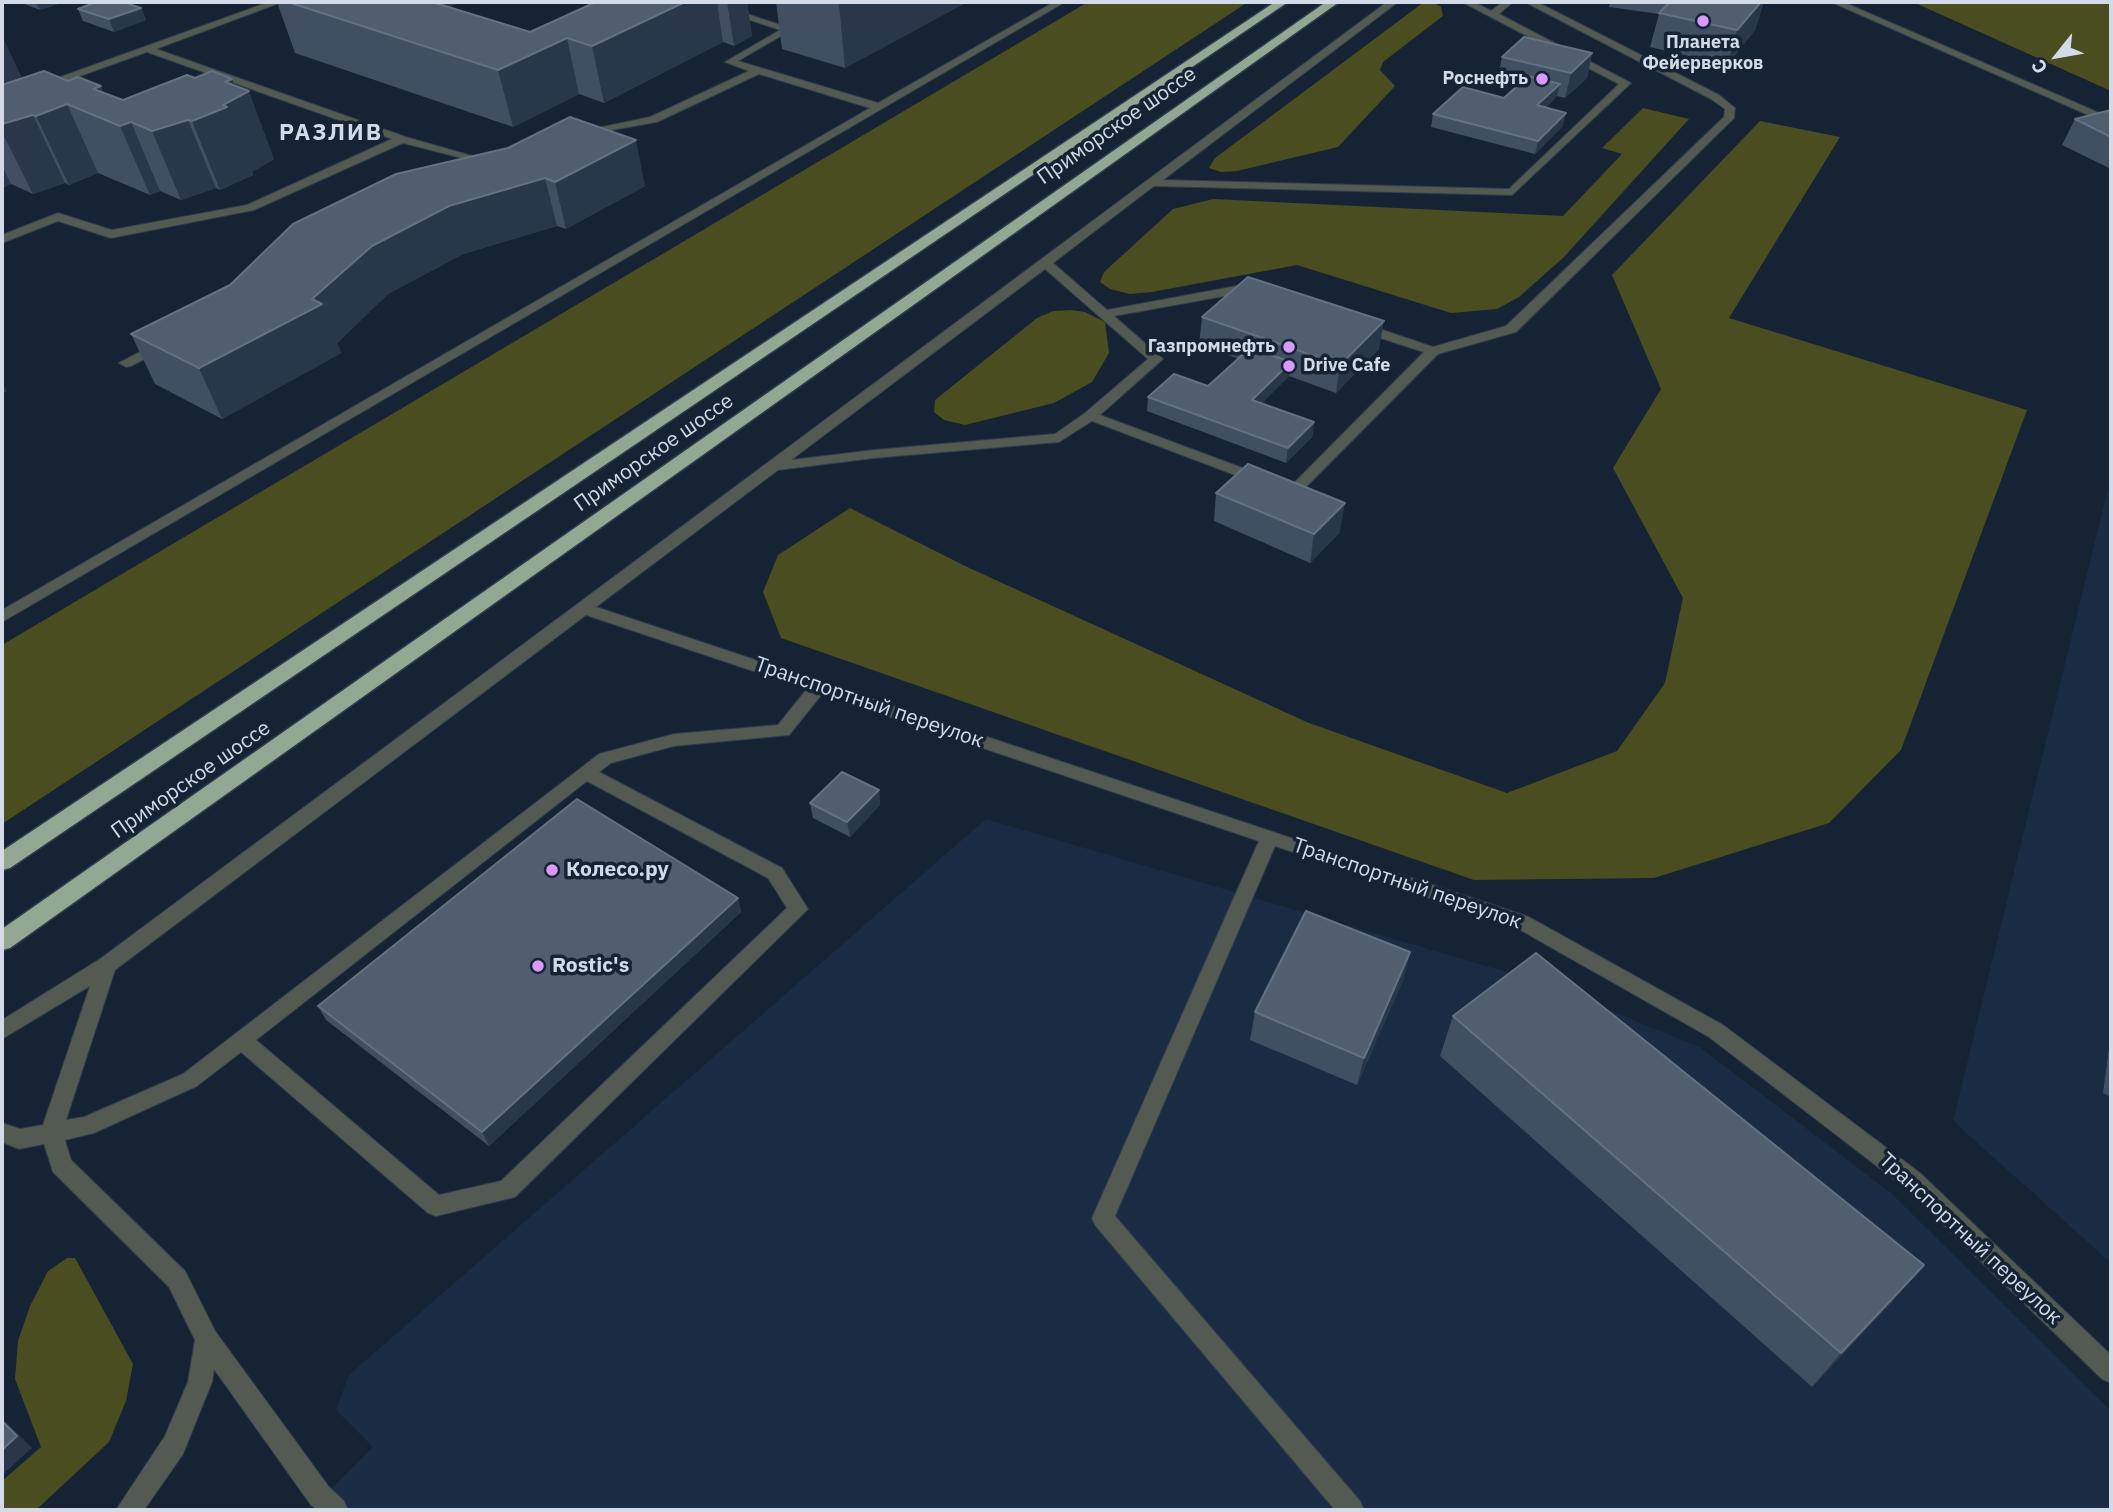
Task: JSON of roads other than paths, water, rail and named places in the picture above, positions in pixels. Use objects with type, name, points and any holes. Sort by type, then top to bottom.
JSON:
[{"type":"highway","name":"Приморское шоссе","points":[[2,862],[1282,2]]},
{"type":"highway","name":"Приморское шоссе","points":[[2,941],[1333,2]]},
{"type":"street","points":[[2,101],[277,2]]},
{"type":"street","points":[[701,2],[788,29],[730,62],[879,107]]},
{"type":"street","points":[[2,617],[1060,2]]},
{"type":"street","points":[[2,1030],[107,965],[586,609],[1393,2]]},
{"type":"street","points":[[1153,183],[1512,192],[1626,83],[1467,2]]},
{"type":"street","points":[[1492,15],[1508,2]]},
{"type":"street","points":[[1090,416],[1293,492],[1433,351],[1511,329],[1729,118],[1730,108],[1715,97],[1530,2]]},
{"type":"street","points":[[1836,2],[2111,122]]},
{"type":"street","points":[[147,49],[402,139],[496,162],[466,173]]},
{"type":"street","points":[[571,136],[653,120],[758,71]]},
{"type":"street","points":[[259,97],[271,93]]},
{"type":"street","points":[[2,239],[58,217],[111,234],[250,208],[402,139]]},
{"type":"street","points":[[776,466],[874,454],[1059,438],[1090,416],[1156,359],[1046,263]]},
{"type":"street","points":[[1104,314],[1242,289],[1267,297]]},
{"type":"street","points":[[1344,322],[1433,351]]},
{"type":"street","points":[[126,363],[170,340]]},
{"type":"street","name":"Транспортный переулок","points":[[586,609],[1522,922],[1716,1031],[1912,1180],[2111,1371]]},
{"type":"street","points":[[2,1132],[19,1139],[86,1126],[190,1080],[605,758],[674,740],[783,731],[819,686]]},
{"type":"street","points":[[242,1040],[436,1206],[507,1190],[798,909],[775,873],[586,773]]},
{"type":"street","points":[[1269,838],[1103,1217],[1351,1510]]},
{"type":"street","points":[[107,965],[52,1131],[61,1165],[177,1279],[208,1339],[320,1496],[335,1510]]},
{"type":"street","points":[[129,1510],[174,1446],[200,1382],[208,1339]]},
{"type":"place","name":"Планета Фейерверков","points":[[1703,21]]},
{"type":"place","name":"Роснефть","points":[[1542,79]]},
{"type":"place","name":"Газпромнефть","points":[[1289,347]]},
{"type":"place","name":"Drive Cafe","points":[[1289,366]]},
{"type":"place","name":"Колесо.ру","points":[[552,870]]},
{"type":"place","name":"Rostic's","points":[[538,966]]},
{"type":"district","name":"РАЗЛИВ","points":[[331,133]]}]
